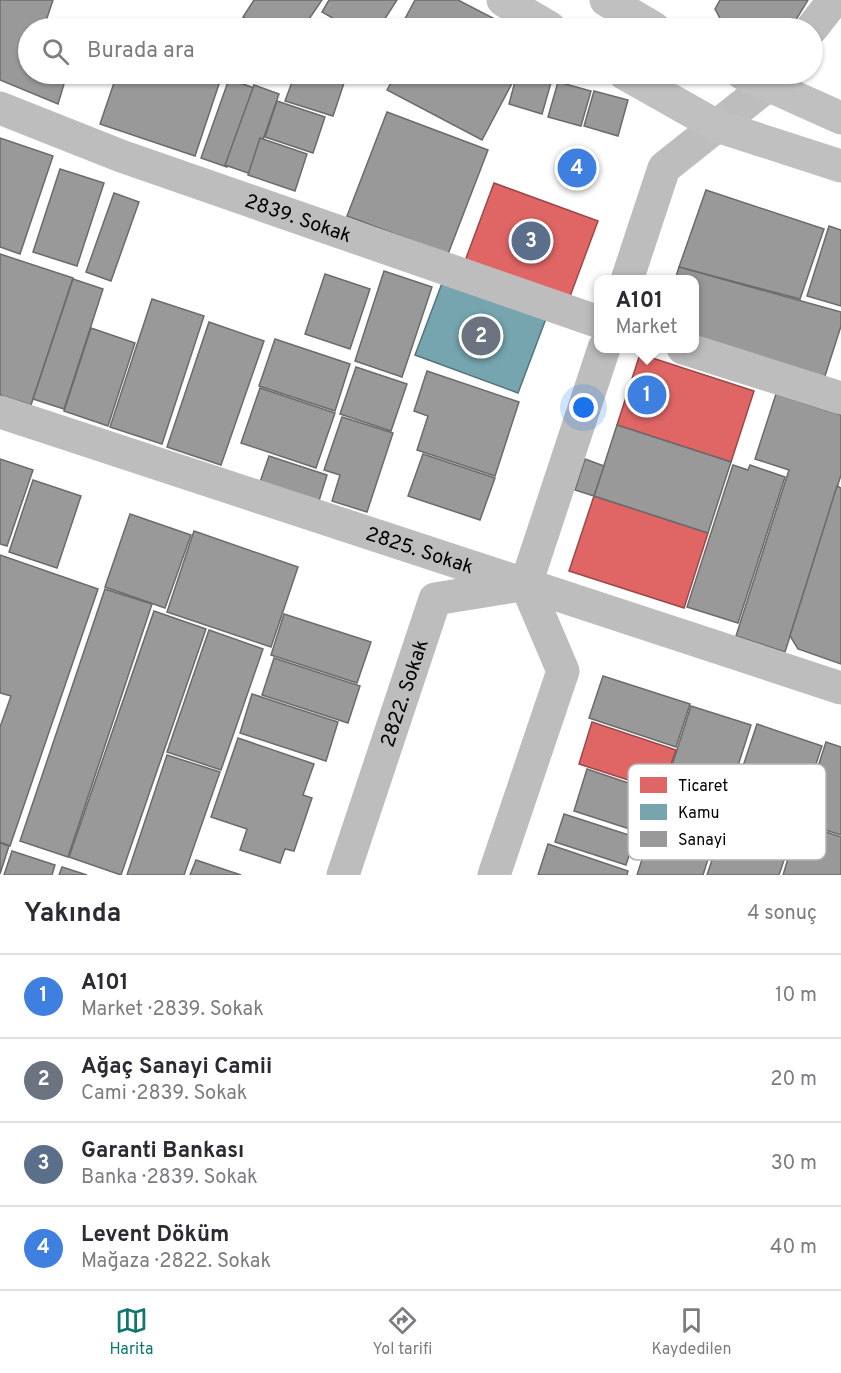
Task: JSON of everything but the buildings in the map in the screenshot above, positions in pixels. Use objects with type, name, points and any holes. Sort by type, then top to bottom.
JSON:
[{"type":"main road","points":[[503,0],[533,18]]},
{"type":"main road","points":[[606,0],[637,18]]},
{"type":"main road","points":[[643,84],[717,126],[841,166]]},
{"type":"main road","points":[[774,84],[841,118]]},
{"type":"street","points":[[820,18],[834,0]]},
{"type":"street","points":[[628,275],[664,168],[717,126],[756,84]]},
{"type":"street","name":"2839. Sokak","points":[[0,108],[121,156],[594,320]]},
{"type":"street","points":[[495,875],[563,671],[526,584],[602,353]]},
{"type":"street","points":[[698,353],[841,398]]},
{"type":"street","name":"2825. Sokak","points":[[0,412],[841,688]]},
{"type":"street","name":"2822. Sokak","points":[[343,875],[435,598],[526,584]]},
{"type":"place","name":"Levent Döküm","points":[[577,168]]},
{"type":"place","name":"Garanti Bankası","points":[[531,241]]},
{"type":"place","name":"Ağaç Sanayi Camii","points":[[481,336]]},
{"type":"place","name":"A101","points":[[647,395]]}]
